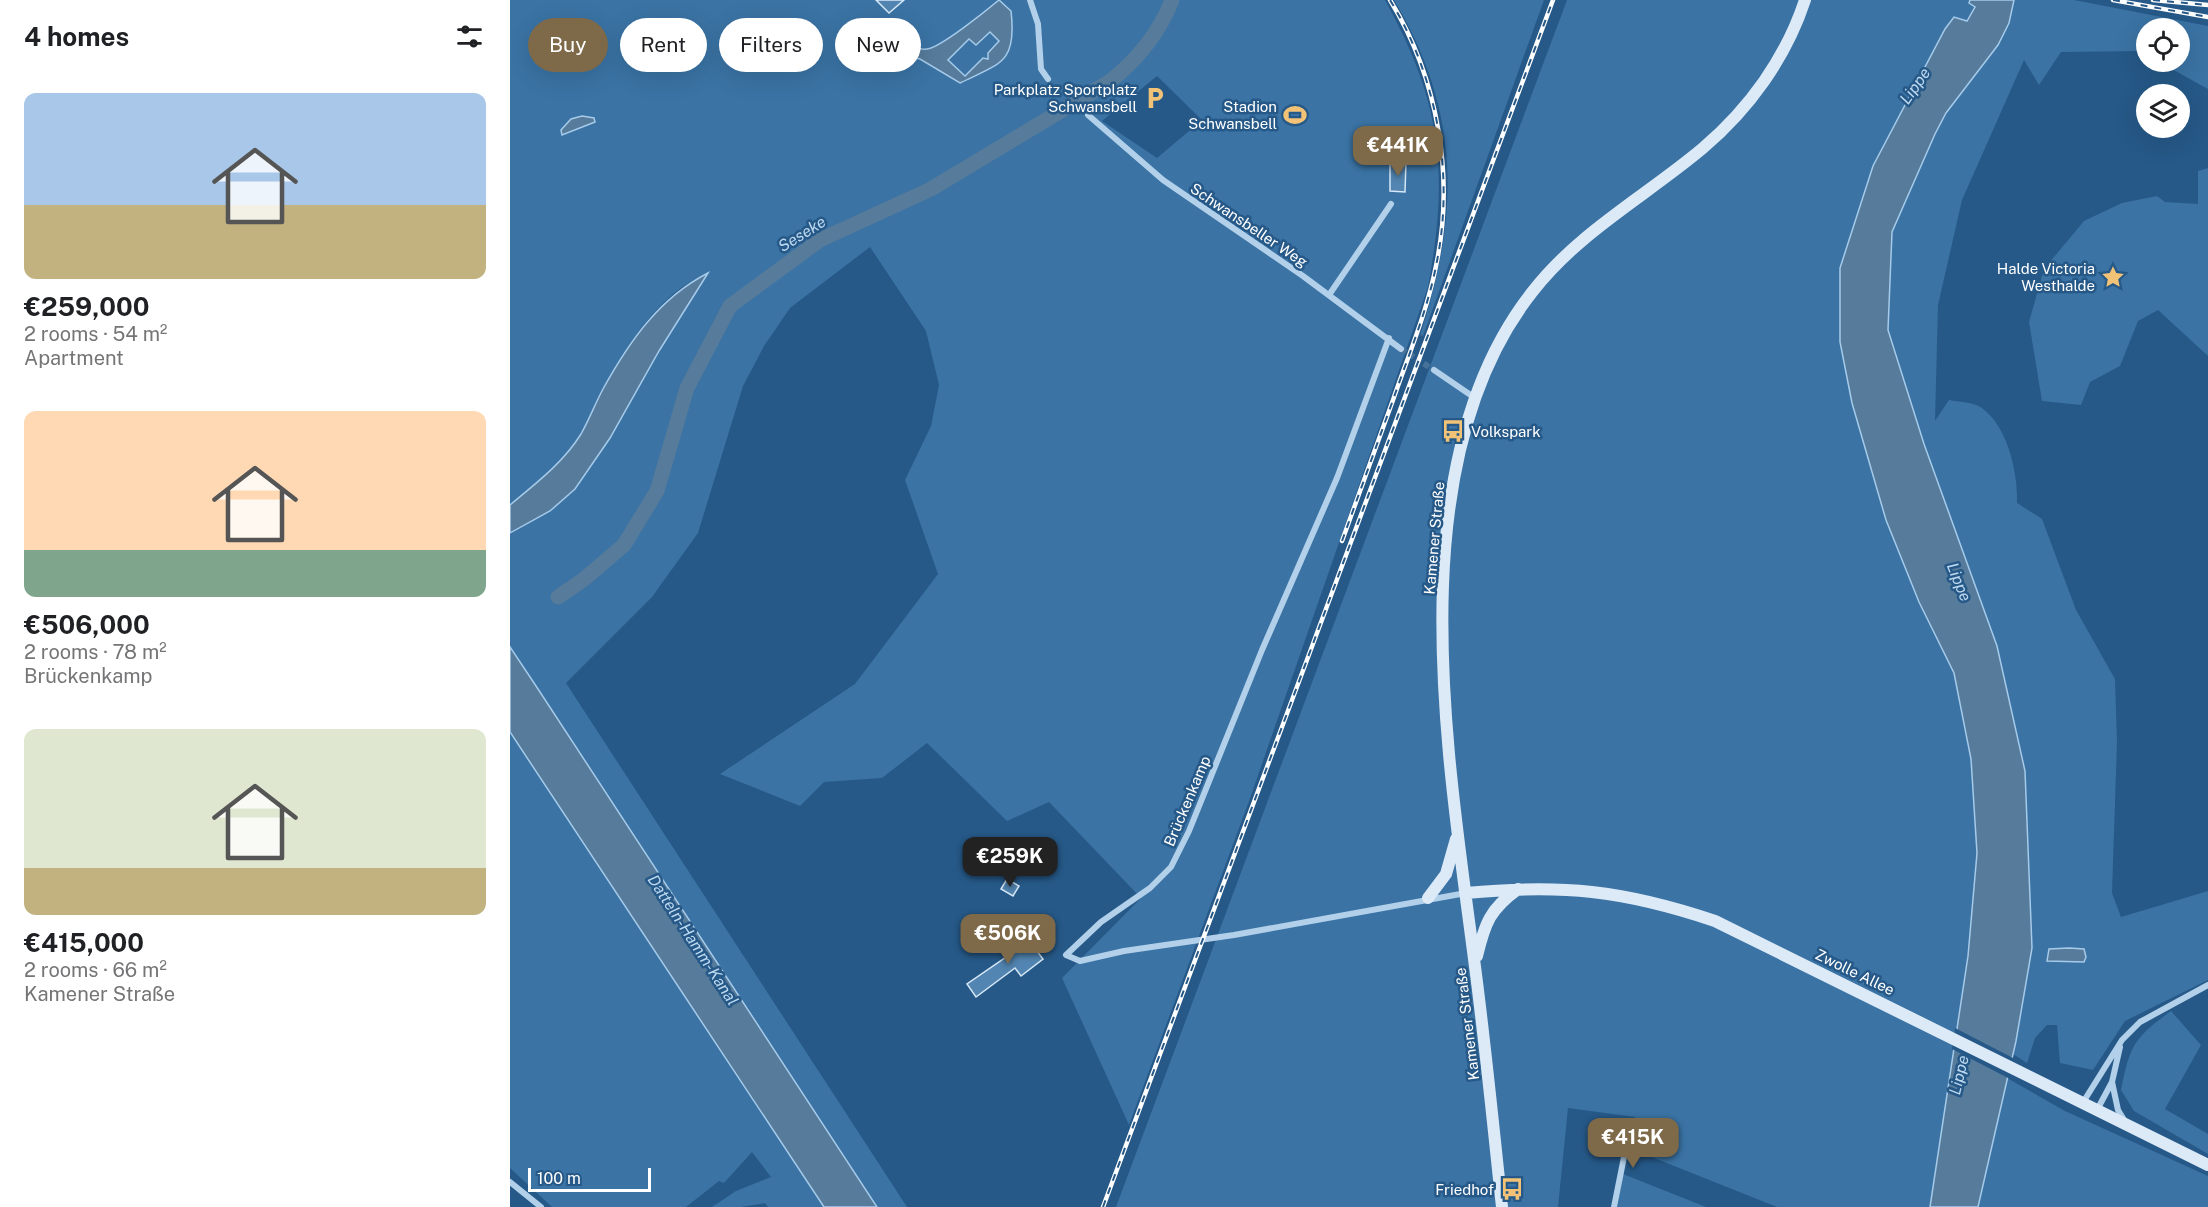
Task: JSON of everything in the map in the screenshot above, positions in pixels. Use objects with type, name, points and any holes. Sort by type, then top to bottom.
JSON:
[{"type":"main road","name":"Kamener Straße","points":[[1502,1207],[1459,829],[1445,672],[1445,572],[1454,477],[1463,434],[1475,398],[1512,322],[1533,291],[1583,238],[1700,150],[1737,116],[1772,69],[1791,34],[1805,0]]},
{"type":"main road","points":[[1428,898],[1446,874],[1459,829]]},
{"type":"main road","points":[[1475,963],[1483,929],[1492,912],[1519,888]]},
{"type":"main road","name":"Zwolle Allee","points":[[1466,893],[1519,888],[1598,891],[1678,909],[1746,935],[2208,1165]]},
{"type":"street","points":[[1030,0],[1038,24],[1041,69],[1048,79]]},
{"type":"street","name":"Schwansbeller Weg","points":[[1088,115],[1163,180],[1329,295],[1360,321],[1401,349]]},
{"type":"street","points":[[1329,295],[1391,204]]},
{"type":"street","name":"Brückenkamp","points":[[1389,339],[1337,478],[1262,650],[1176,858],[1171,867],[1150,888],[1101,922],[1066,955],[1080,961],[1124,951],[1234,935],[1428,898],[1466,893]]},
{"type":"street","points":[[1434,370],[1475,398]]},
{"type":"street","points":[[2082,1104],[2122,1040],[2139,1022],[2208,985]]},
{"type":"street","points":[[2096,1111],[2112,1082],[2122,1040]]},
{"type":"street","points":[[2112,1082],[2118,1110],[2127,1126]]},
{"type":"street","points":[[1614,1207],[1630,1127]]},
{"type":"street","points":[[510,1182],[541,1207]]},
{"type":"shaded area","points":[[510,0],[1385,0],[1419,72],[1436,139],[1439,173],[1438,209],[1428,287],[1248,804],[1129,1125],[1062,978],[1141,898],[1049,802],[1007,821],[927,743],[882,778],[824,782],[800,806],[720,774],[855,684],[938,574],[905,480],[931,426],[939,385],[926,331],[870,247],[790,308],[764,346],[743,386],[698,533],[652,597],[566,683],[907,1207],[877,1207],[510,647],[510,533],[550,511],[659,351],[707,274],[674,293],[645,323],[621,358],[579,437],[538,481],[510,505]],"holes":[[[1157,76],[1202,120],[1157,158],[1102,121]]]},
{"type":"shaded area","points":[[1394,0],[1544,0],[1423,336],[1420,335],[1442,247],[1447,205],[1447,164],[1442,123],[1432,83],[1416,42]]},
{"type":"shaded area","points":[[1567,0],[1970,0],[1969,3],[1976,6],[1966,21],[1945,29],[1873,166],[1840,268],[1886,520],[1919,602],[1954,673],[1971,759],[1977,853],[1968,956],[1930,1207],[1777,1207],[1629,1148],[1635,1117],[1568,1108],[1558,1207],[1116,1207]]},
{"type":"shaded area","points":[[2014,0],[2074,0],[2167,18],[2136,18],[2136,51],[2061,52],[2039,85],[2024,60],[1962,200],[1938,305],[1935,421],[1949,400],[1979,406],[1999,427],[2010,451],[2016,478],[2017,503],[2042,519],[2076,610],[2115,679],[2117,742],[2112,893],[2121,917],[2208,891],[2208,980],[2125,1021],[2093,1070],[2060,1063],[2057,1025],[2047,1025],[2035,1038],[2027,1063],[2013,1054],[2032,948],[2030,929],[1924,444],[1888,330],[1892,232],[1946,113],[1998,45],[2009,23]]},
{"type":"shaded area","points":[[2190,23],[2208,26],[2208,89],[2177,72],[2190,72]]},
{"type":"shaded area","points":[[2208,168],[2208,356],[2158,310],[2138,321],[2120,366],[2090,382],[2081,405],[2042,401],[2029,322],[2044,269],[2084,221],[2122,203],[2157,196],[2165,202],[2198,204],[2198,171]]},
{"type":"shaded area","points":[[510,732],[824,1207],[768,1207],[765,1203],[741,1207],[712,1207],[736,1191],[771,1177],[752,1152],[724,1183],[719,1181],[686,1207],[552,1207],[510,1168]]},
{"type":"shaded area","points":[[2171,1011],[2201,1045],[2165,1109],[2208,1134],[2208,1154],[2134,1111],[2121,1090],[2127,1062],[2141,1036]]},
{"type":"shaded area","points":[[2007,1078],[2065,1111],[2208,1176],[2208,1207],[1978,1207]]},
{"type":"shaded area","points":[[1623,1174],[1706,1207],[1617,1207]]},
{"type":"water","points":[[999,0],[1011,11],[1011,41],[1003,59],[996,65],[960,83],[921,60],[921,49],[933,47]],"holes":[[[990,32],[999,41],[988,53],[988,59],[983,58],[965,76],[948,60],[969,39],[976,45]]]},
{"type":"water","name":"Lippe","points":[[1970,0],[2014,0],[2009,23],[1998,45],[1946,113],[1892,232],[1888,330],[1924,444],[1997,646],[2025,771],[2032,948],[2016,1041],[1978,1207],[1930,1207],[1968,956],[1977,853],[1971,759],[1954,673],[1919,602],[1886,520],[1852,403],[1840,342],[1840,268],[1873,166],[1945,29],[1954,17],[1967,21],[1975,7],[1969,3]]},
{"type":"water","points":[[582,116],[594,118],[595,122],[562,135],[561,130],[571,119]]},
{"type":"water","points":[[708,273],[659,351],[610,438],[575,489],[550,511],[510,533],[510,505],[548,473],[574,445],[613,372],[635,338],[660,308],[690,283]]},
{"type":"water","name":"Datteln-Hamm-Kanal","points":[[510,647],[877,1207],[824,1207],[510,732]]},
{"type":"water","points":[[2049,949],[2084,949],[2086,957],[2084,962],[2047,961]]},
{"type":"pier","points":[[1955,1028],[2015,1059],[2010,1079],[1952,1049]]},
{"type":"building","points":[[876,0],[904,0],[889,13]]},
{"type":"building","points":[[1390,162],[1406,162],[1405,192],[1390,191]]},
{"type":"building","points":[[1007,879],[1019,886],[1013,896],[1001,889]]},
{"type":"building","points":[[1025,935],[1043,959],[1021,976],[1015,968],[976,997],[967,984],[1006,957],[1002,952]]},
{"type":"waterway","name":"Seseke","points":[[558,597],[583,580],[624,545],[657,491],[687,388],[730,306],[820,240],[931,189],[1109,82],[1146,46],[1161,24],[1172,0]]},
{"type":"tunnel","points":[[1401,349],[1434,370]]},
{"type":"railway","points":[[1342,541],[1422,317],[1436,266],[1441,232],[1444,198],[1442,163],[1431,95],[1407,30],[1390,0]]},
{"type":"railway","points":[[1103,1207],[1553,0]]},
{"type":"railway","points":[[2113,0],[2208,17]]},
{"type":"railway","points":[[2153,0],[2208,5]]},
{"type":"place","name":"Parkplatz Sportplatz Schwansbell","points":[[1155,98]]},
{"type":"place","name":"Stadion Schwansbell","points":[[1295,115]]},
{"type":"place","name":"Halde Victoria Westhalde","points":[[2113,277]]},
{"type":"place","name":"Volkspark","points":[[1453,431]]},
{"type":"place","name":"Friedhof","points":[[1512,1189]]}]
